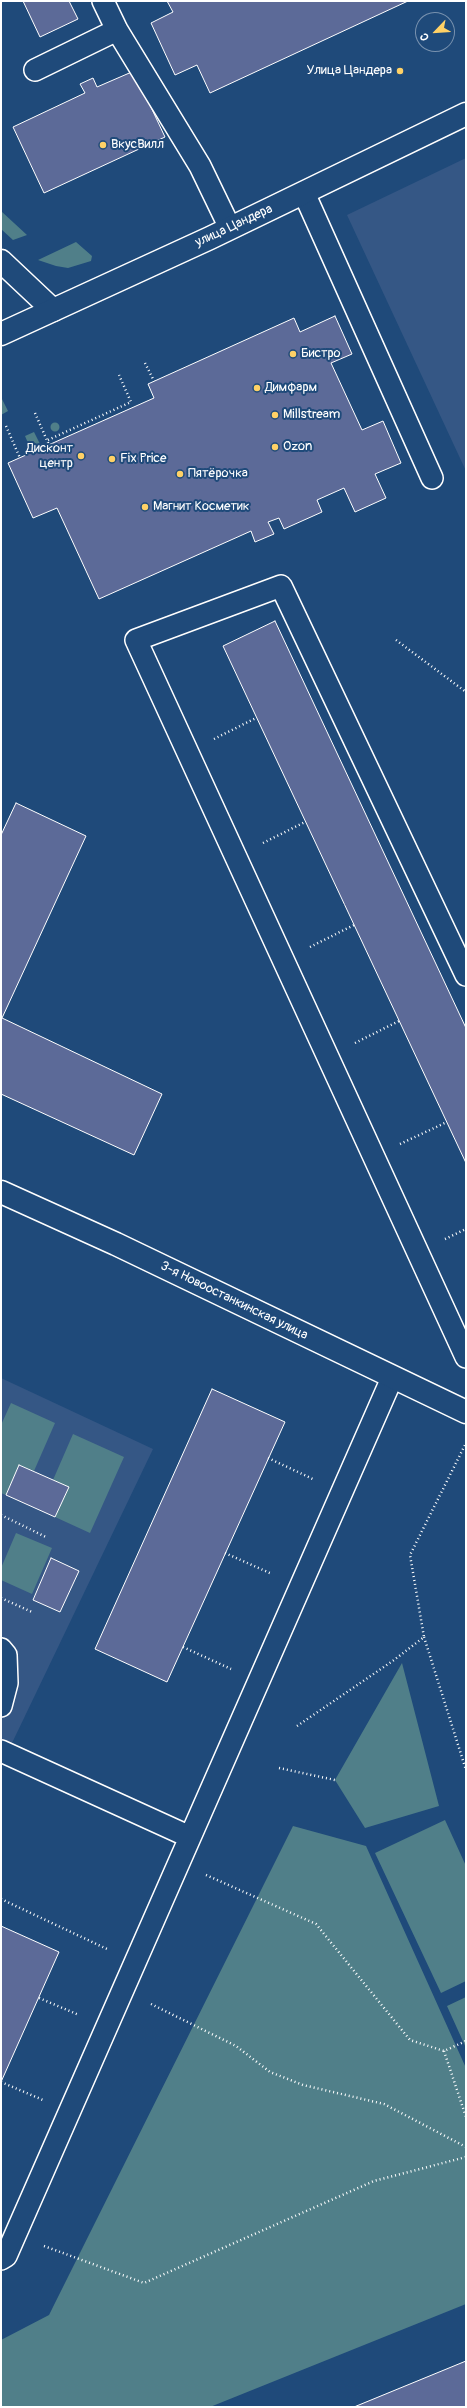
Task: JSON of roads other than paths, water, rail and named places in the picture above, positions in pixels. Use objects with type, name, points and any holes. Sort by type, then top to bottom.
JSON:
[{"type":"street","name":"улица Цандера","points":[[1,334],[304,193],[466,114]]},
{"type":"street","points":[[1,261],[53,310]]},
{"type":"street","name":"3-я Новоостанкинская улица","points":[[1,1192],[116,1244],[392,1378],[466,1412]]},
{"type":"lane","points":[[103,1],[117,30],[200,166],[230,228]]},
{"type":"lane","points":[[35,70],[117,30]]},
{"type":"lane","points":[[304,193],[432,478]]},
{"type":"lane","points":[[466,975],[281,586],[136,640],[466,1357]]},
{"type":"lane","points":[[1,2259],[6,2256],[16,2235],[392,1378]]},
{"type":"lane","points":[[1,1649],[6,1654],[8,1683],[1,1706]]},
{"type":"lane","points":[[1,1751],[190,1837]]},
{"type":"place","name":"Улица Цандера","points":[[400,71]]},
{"type":"place","name":"ВкусВилл","points":[[103,145]]},
{"type":"place","name":"Бистро","points":[[293,354]]},
{"type":"place","name":"Димфарм","points":[[257,388]]},
{"type":"place","name":"Millstream","points":[[275,415]]},
{"type":"place","name":"Ozon","points":[[275,447]]},
{"type":"place","name":"Дисконт центр","points":[[81,456]]},
{"type":"place","name":"Fix Price","points":[[112,459]]},
{"type":"place","name":"Пятёрочка","points":[[180,474]]},
{"type":"place","name":"Магнит Косметик","points":[[145,507]]}]
